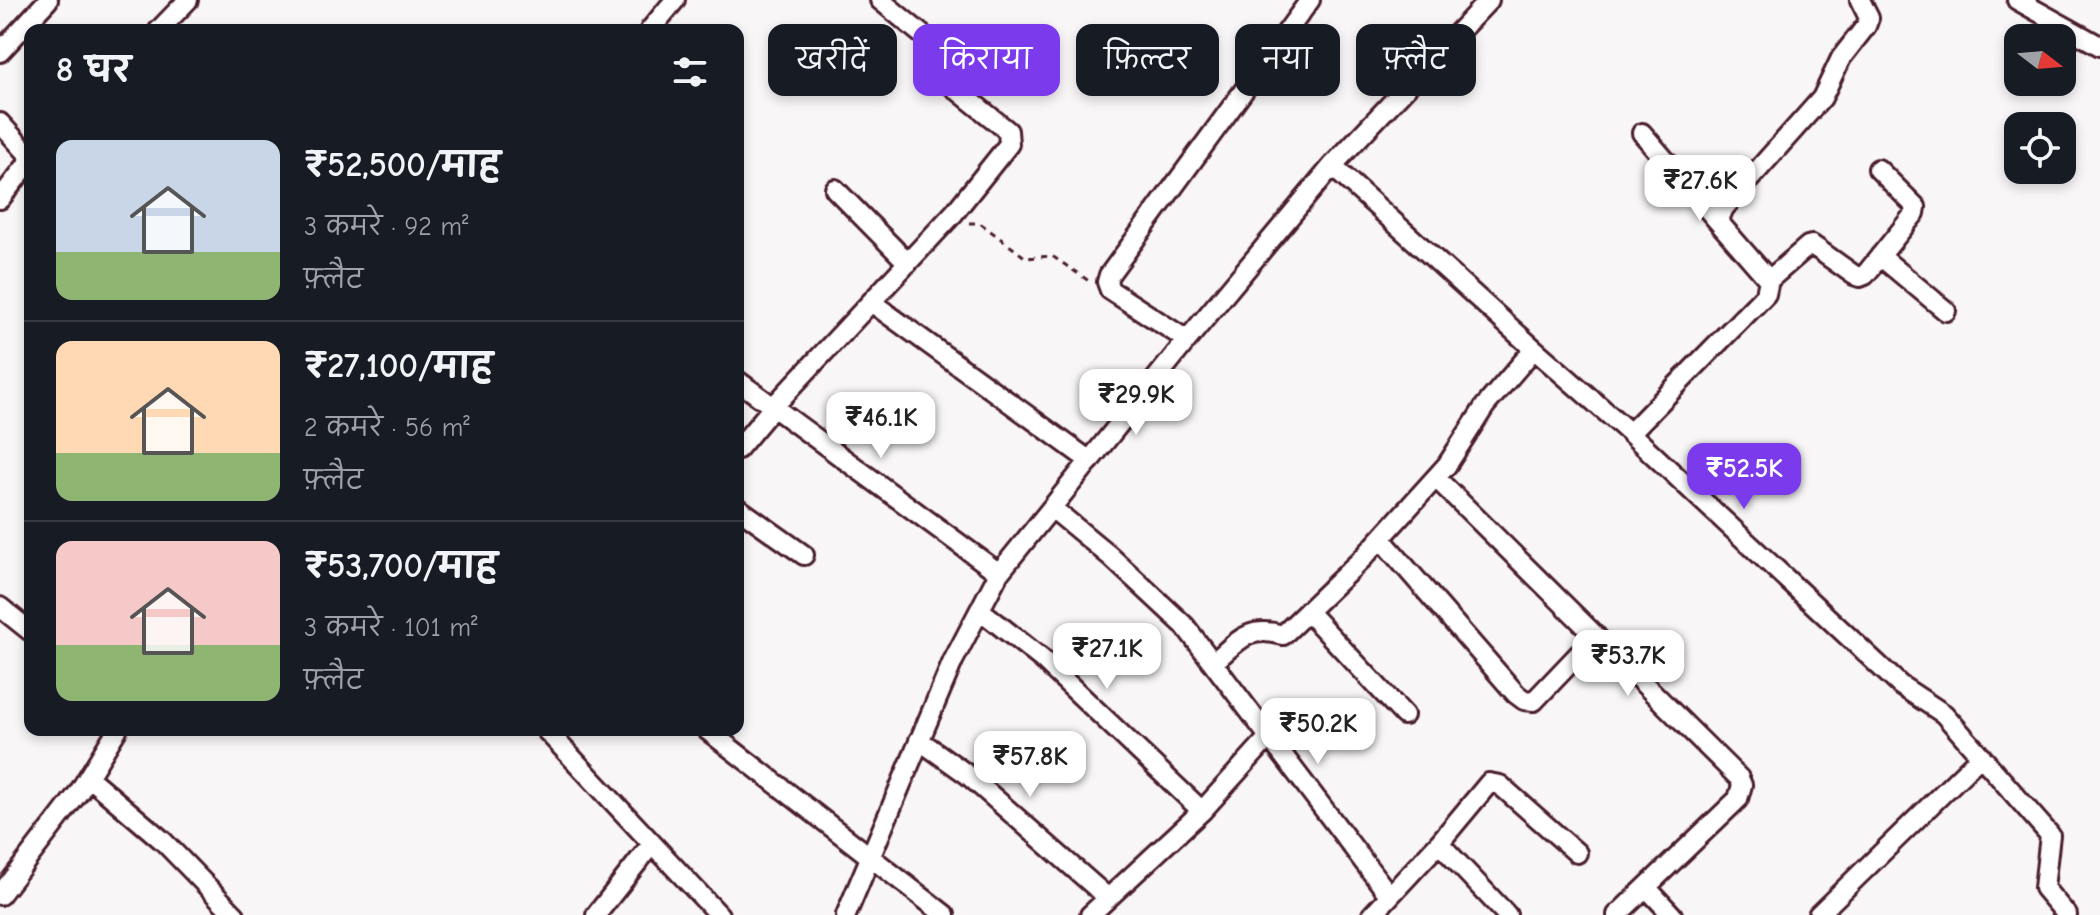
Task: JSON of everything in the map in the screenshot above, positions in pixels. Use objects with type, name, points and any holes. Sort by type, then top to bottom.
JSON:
[{"type":"street","points":[[26,24],[48,0]]},
{"type":"street","points":[[165,24],[188,0]]},
{"type":"street","points":[[655,24],[675,0]]},
{"type":"street","points":[[744,442],[943,225],[1009,144],[1008,131],[951,85],[948,56],[880,0]]},
{"type":"street","points":[[1187,340],[1110,290],[1107,282],[1109,275],[1310,0]]},
{"type":"street","points":[[846,915],[953,661],[999,573],[1332,166],[1489,0]]},
{"type":"street","points":[[1721,225],[1724,208],[1828,89],[1841,58],[1869,18],[1860,0]]},
{"type":"street","points":[[2017,0],[2100,46]]},
{"type":"street","points":[[0,52],[24,26]]},
{"type":"street","points":[[0,123],[24,152]]},
{"type":"street","points":[[1642,133],[1769,280]]},
{"type":"street","points":[[1332,166],[1630,433],[1900,685],[1944,714],[2050,835],[2044,888],[2067,915]]},
{"type":"street","points":[[0,199],[24,167]]},
{"type":"street","points":[[1630,433],[1766,294],[1769,280],[1808,246],[1817,247],[1860,277],[1880,256],[1915,213],[1916,207],[1878,169]]},
{"type":"street","points":[[835,189],[908,263]]},
{"type":"street","points":[[1880,256],[1946,311]]},
{"type":"street","points":[[871,302],[1090,461]]},
{"type":"street","points":[[1214,662],[1247,633],[1268,630],[1283,635],[1309,613],[1436,478],[1485,406],[1534,349]]},
{"type":"street","points":[[744,385],[999,573]]},
{"type":"street","points":[[1436,478],[1739,778],[1742,785],[1738,799],[1617,915]]},
{"type":"street","points":[[1052,508],[1147,589],[1185,626],[1389,895]]},
{"type":"street","points":[[744,512],[804,555]]},
{"type":"street","points":[[1381,539],[1524,700],[1534,701],[1596,636]]},
{"type":"street","points":[[0,607],[24,626]]},
{"type":"street","points":[[980,610],[1042,659],[1202,811]]},
{"type":"street","points":[[1309,613],[1404,715]]},
{"type":"street","points":[[0,895],[88,777],[113,736]]},
{"type":"street","points":[[552,736],[719,915]]},
{"type":"street","points":[[715,736],[945,915]]},
{"type":"street","points":[[1090,915],[1202,811],[1269,737]]},
{"type":"street","points":[[919,740],[968,775],[1108,898]]},
{"type":"street","points":[[1818,915],[1981,756]]},
{"type":"street","points":[[88,777],[163,841],[235,915]]},
{"type":"street","points":[[1372,915],[1489,783],[1493,782],[1577,853]]},
{"type":"street","points":[[1439,843],[1507,915]]},
{"type":"street","points":[[596,915],[652,844]]},
{"type":"street","points":[[1646,887],[1672,915]]},
{"type":"path","points":[[943,225],[980,223],[1026,258],[1052,256],[1094,284],[1107,282]]}]
